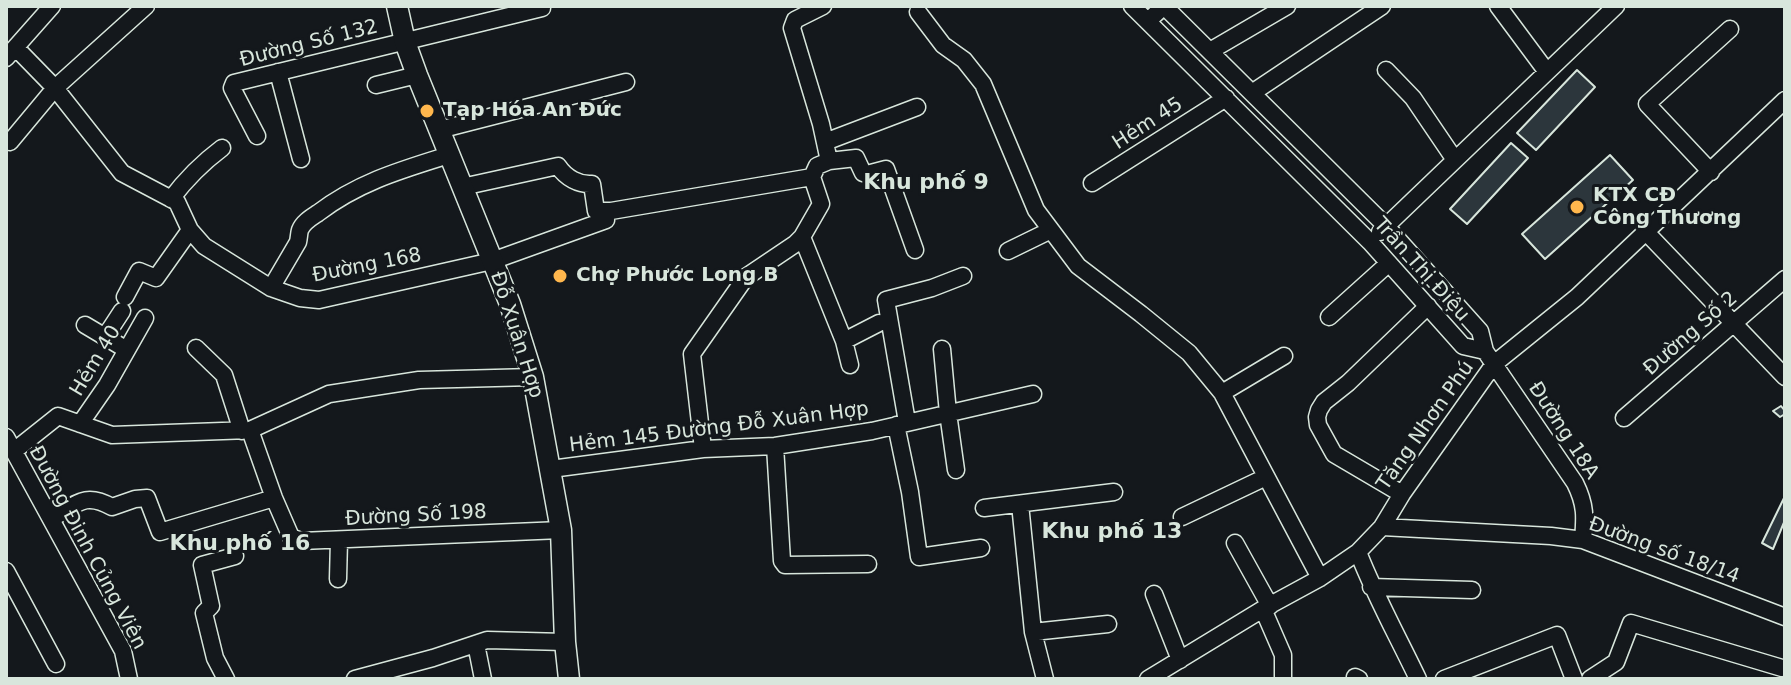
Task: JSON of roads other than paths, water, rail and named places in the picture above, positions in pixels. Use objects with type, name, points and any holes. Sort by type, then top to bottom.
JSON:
[{"type":"main road","name":"Đỗ Xuân Hợp","points":[[397,6],[417,75],[510,304],[533,377],[561,530],[569,679]]},
{"type":"street","points":[[52,6],[11,53],[55,88],[122,173],[171,199],[183,183],[222,148]]},
{"type":"street","points":[[10,142],[55,88],[146,6]]},
{"type":"street","name":"Đường Số 132","points":[[257,136],[232,88],[234,83],[542,6]]},
{"type":"street","points":[[823,6],[795,20],[792,28],[829,161]]},
{"type":"street","name":"Trần Thị Điệu","points":[[1132,6],[1370,242],[1463,346],[1489,358]]},
{"type":"street","points":[[1148,21],[1164,6]]},
{"type":"street","name":"Trần Thị Điệu","points":[[1164,6],[1386,226],[1480,331],[1489,358]]},
{"type":"street","points":[[1210,51],[1287,6]]},
{"type":"street","points":[[1252,93],[1382,6]]},
{"type":"street","points":[[1498,6],[1547,72]]},
{"type":"street","points":[[1370,242],[1613,7]]},
{"type":"street","points":[[916,8],[943,45],[964,60],[983,84],[1036,210],[1078,266],[1189,353],[1222,393],[1320,578]]},
{"type":"street","points":[[1711,172],[1647,104],[1730,29]]},
{"type":"street","points":[[1386,70],[1413,98],[1455,160]]},
{"type":"street","points":[[278,72],[301,159]]},
{"type":"street","points":[[376,85],[417,75]]},
{"type":"street","points":[[439,130],[626,82]]},
{"type":"street","name":"Hẻm 45","points":[[1092,183],[1226,98]]},
{"type":"street","name":"Tăng Nhơn Phú","points":[[1148,679],[1178,667],[1267,607],[1320,578],[1358,552],[1382,527],[1489,358],[1577,297],[1785,100]]},
{"type":"street","points":[[825,142],[917,107]]},
{"type":"street","points":[[271,288],[298,242],[304,223],[352,190],[382,176],[449,155]]},
{"type":"street","points":[[703,449],[692,354],[746,277],[802,237],[821,204],[812,177],[814,168],[829,161],[856,158],[863,173],[886,169],[915,250]]},
{"type":"street","points":[[462,187],[558,166],[574,181],[592,184],[596,211],[611,211],[812,177]]},
{"type":"street","name":"Đường 168","points":[[171,199],[177,202],[190,230],[204,246],[271,288],[300,298],[319,300],[492,261],[606,220]]},
{"type":"street","points":[[105,337],[139,271],[156,278],[190,230]]},
{"type":"street","points":[[1008,251],[1051,230]]},
{"type":"street","points":[[1645,231],[1785,377]]},
{"type":"street","points":[[802,237],[844,341],[850,365]]},
{"type":"street","points":[[1329,317],[1389,263]]},
{"type":"street","points":[[963,276],[886,300],[919,557],[981,548]]},
{"type":"street","name":"Đường Số 2","points":[[1624,418],[1785,279]]},
{"type":"street","points":[[1402,494],[1334,454],[1318,425],[1318,414],[1324,402],[1428,306]]},
{"type":"street","name":"Hẻm 40","points":[[80,424],[107,385],[145,318]]},
{"type":"street","points":[[844,341],[879,323]]},
{"type":"street","points":[[85,325],[127,350]]},
{"type":"street","name":"Đường Số 198","points":[[196,348],[224,375],[291,537],[301,541],[561,530]]},
{"type":"street","points":[[942,349],[956,470]]},
{"type":"street","points":[[1222,393],[1284,356]]},
{"type":"street","name":"Đường 18A","points":[[1489,358],[1575,483],[1585,513],[1583,540]]},
{"type":"street","points":[[10,444],[58,416],[112,435],[246,431],[329,394],[419,380],[533,377]]},
{"type":"street","name":"Hẻm 145 Đường Đỗ Xuân Hợp","points":[[551,469],[703,449],[775,446],[872,431],[1033,394]]},
{"type":"street","name":"Đường Đinh Củng Viên","points":[[10,444],[123,651],[129,679]]},
{"type":"street","points":[[775,446],[782,561],[785,565],[868,564]]},
{"type":"street","points":[[1182,517],[1266,477]]},
{"type":"street","points":[[984,508],[1114,492]]},
{"type":"street","points":[[51,519],[87,499],[112,507],[147,498],[160,532],[274,498]]},
{"type":"street","points":[[1020,504],[1033,632],[1045,679]]},
{"type":"street","name":"Đường số 18/14","points":[[1382,527],[1583,540],[1785,617]]},
{"type":"street","points":[[338,579],[339,540]]},
{"type":"street","points":[[1235,543],[1267,607],[1283,655],[1283,679]]},
{"type":"street","points":[[1358,552],[1371,587],[1418,679]]},
{"type":"street","points":[[226,679],[215,658],[204,613],[211,606],[202,565],[235,556]]},
{"type":"street","points":[[6,571],[56,664]]},
{"type":"street","points":[[1371,587],[1472,590]]},
{"type":"street","points":[[1154,594],[1178,667]]},
{"type":"street","points":[[1590,679],[1616,662],[1631,623],[1782,668]]},
{"type":"street","points":[[1033,632],[1108,624]]},
{"type":"street","points":[[1444,679],[1557,635],[1574,679]]},
{"type":"street","points":[[355,679],[487,640],[565,642]]},
{"type":"street","points":[[476,644],[483,679]]},
{"type":"place","name":"Tạp Hóa An Đức","points":[[427,111]]},
{"type":"place","name":"KTX CĐ Công Thương","points":[[1577,207]]},
{"type":"place","name":"Chợ Phước Long B","points":[[560,276]]},
{"type":"district","name":"Khu phố 9","points":[[926,183]]},
{"type":"district","name":"Khu phố 13","points":[[1112,532]]},
{"type":"district","name":"Khu phố 16","points":[[240,544]]}]
